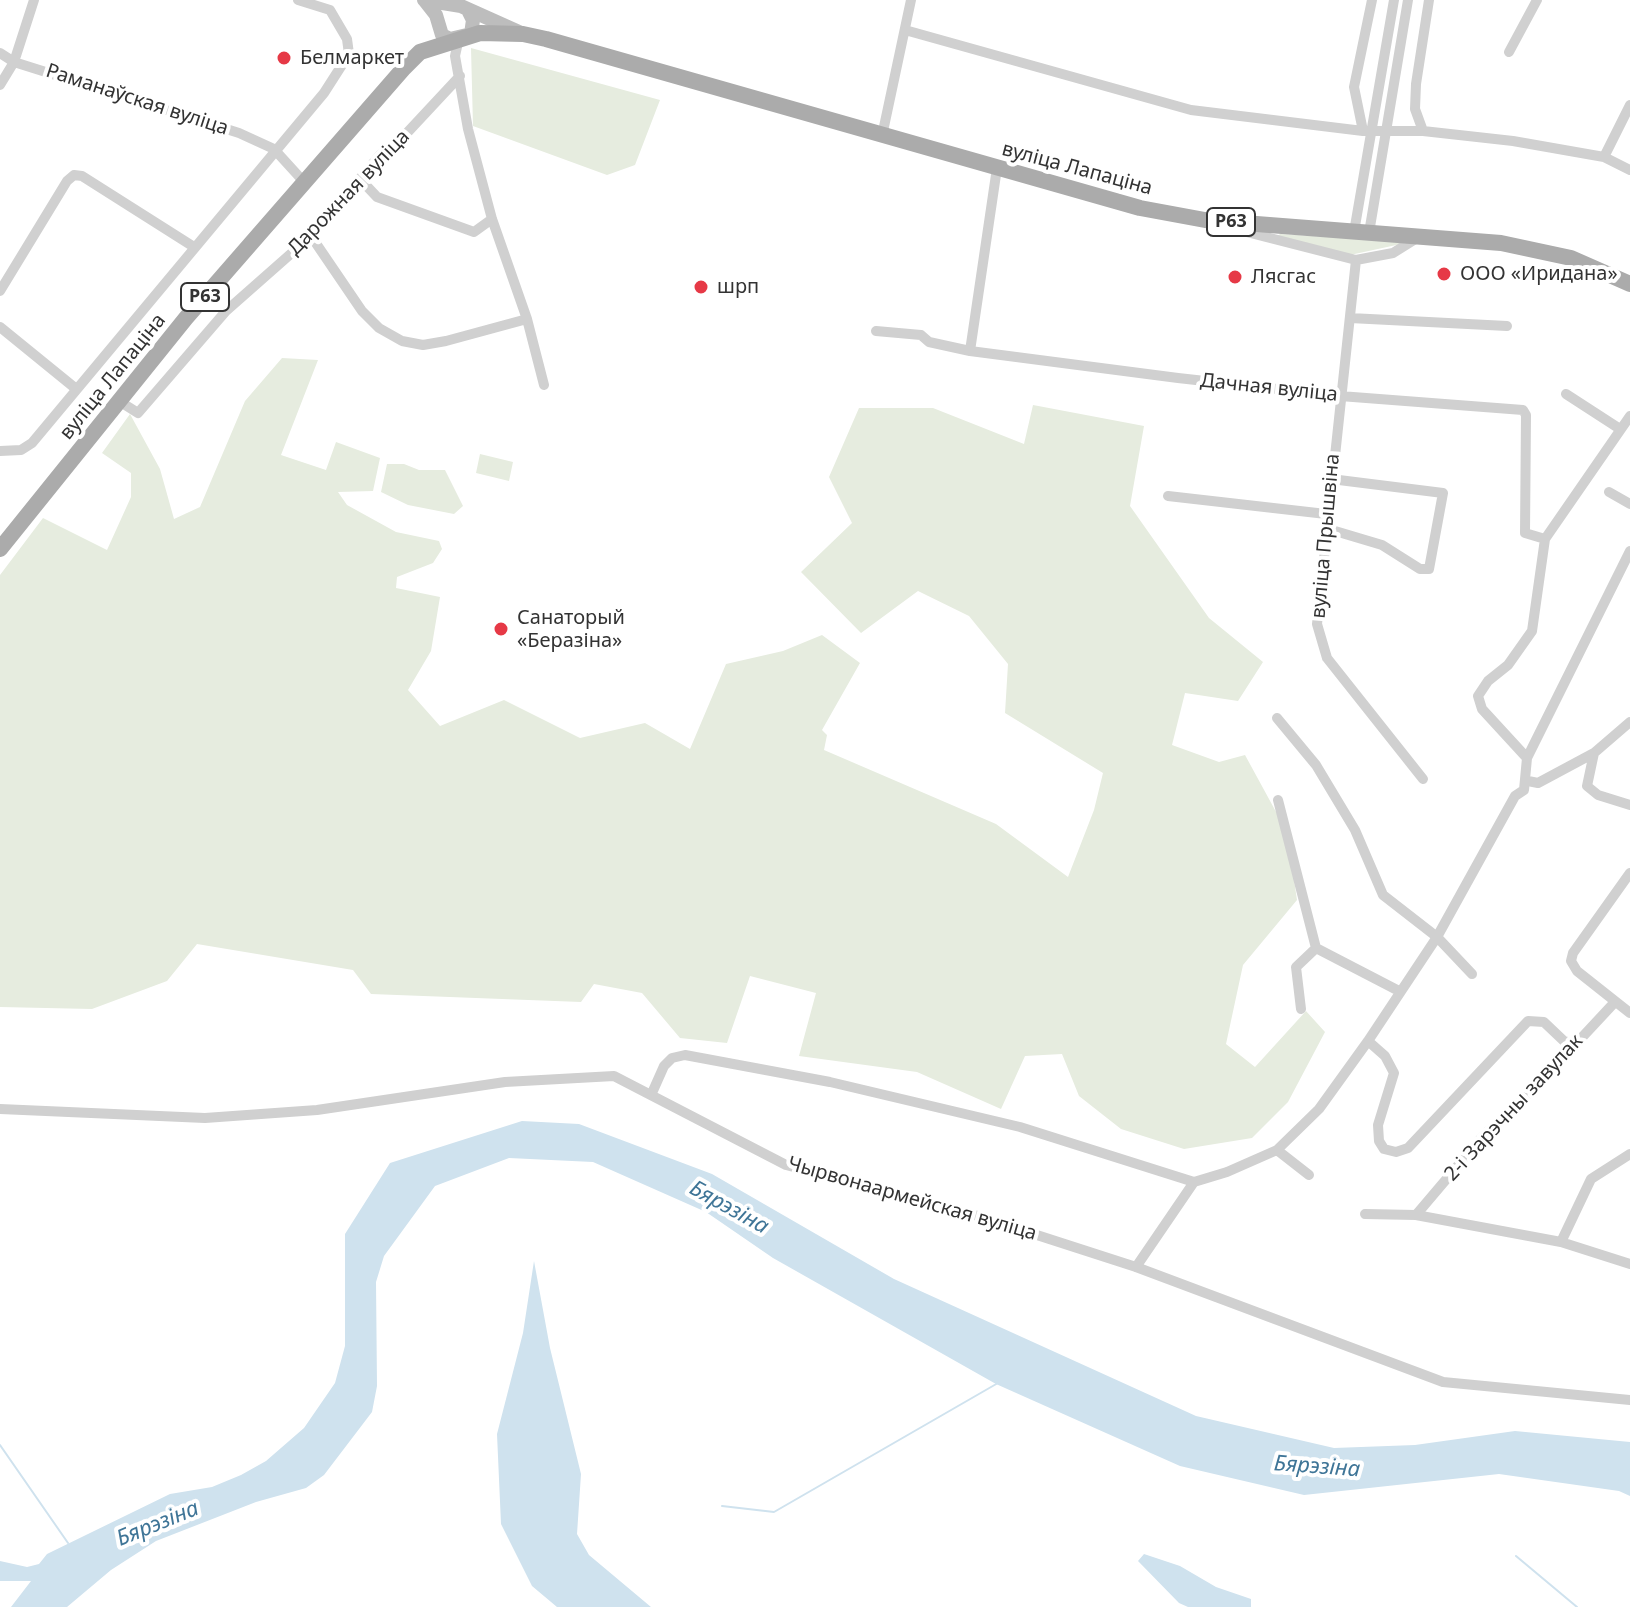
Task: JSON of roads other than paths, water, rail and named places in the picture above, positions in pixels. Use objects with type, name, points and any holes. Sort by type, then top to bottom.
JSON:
[{"type":"main road","points":[[424,0],[449,7]]},
{"type":"main road","points":[[424,0],[445,37],[459,38],[473,30],[469,12]]},
{"type":"main road","name":"вуліца Лапаціна","points":[[0,549],[119,401],[304,182],[420,52],[449,7],[461,6],[523,34],[1140,208],[1205,220],[1533,249],[1571,258],[1630,284]]},
{"type":"main road","name":"вуліца Лапаціна","points":[[420,52],[480,33],[523,34]]},
{"type":"street","points":[[0,85],[14,62],[34,0]]},
{"type":"street","points":[[0,451],[21,450],[32,443],[274,149],[324,93],[349,54],[337,18],[330,10],[298,0]]},
{"type":"street","points":[[882,136],[911,0]]},
{"type":"street","points":[[1366,131],[1354,87],[1372,0]]},
{"type":"street","points":[[1361,233],[1366,131],[1394,0]]},
{"type":"street","points":[[1361,233],[1386,130],[1408,0]]},
{"type":"street","points":[[1423,131],[1415,109],[1429,0]]},
{"type":"street","points":[[1509,52],[1537,0]]},
{"type":"street","points":[[905,30],[1191,110],[1366,131],[1423,131],[1513,141],[1604,157],[1630,170]]},
{"type":"street","points":[[459,38],[455,56],[468,129],[492,219],[527,319],[544,385]]},
{"type":"street","name":"Раманаўская вуліца","points":[[0,53],[14,62],[239,133],[274,149]]},
{"type":"street","name":"Дарожная вуліца","points":[[119,401],[138,413],[226,311],[311,236],[380,155],[405,135],[460,76]]},
{"type":"street","points":[[1604,157],[1630,105]]},
{"type":"street","points":[[274,149],[304,182]]},
{"type":"street","points":[[970,351],[997,168]]},
{"type":"street","points":[[0,291],[67,181],[74,175],[82,176],[194,247]]},
{"type":"street","points":[[361,180],[377,197],[474,232],[492,219]]},
{"type":"street","points":[[1205,220],[1356,260],[1393,253],[1419,237]]},
{"type":"street","points":[[311,236],[362,311],[379,328],[402,341],[423,345],[446,341],[527,319]]},
{"type":"street","name":"вуліца Прышвіна","points":[[1356,260],[1326,514],[1317,624],[1327,658],[1360,704],[1423,779]]},
{"type":"street","points":[[1350,318],[1507,326]]},
{"type":"street","points":[[0,327],[75,388]]},
{"type":"street","name":"Дачная вуліца","points":[[876,331],[921,335],[929,342],[970,351],[1340,396],[1523,410],[1526,415],[1525,533],[1545,539]]},
{"type":"street","points":[[1566,394],[1620,429]]},
{"type":"street","points":[[1527,758],[1482,709],[1478,696],[1488,681],[1508,665],[1532,631],[1545,539],[1630,416]]},
{"type":"street","points":[[1325,528],[1382,545],[1420,569],[1429,569],[1443,493],[1331,479]]},
{"type":"street","points":[[1609,492],[1630,504]]},
{"type":"street","points":[[1168,496],[1326,514]]},
{"type":"street","points":[[652,1093],[664,1066],[672,1058],[685,1055],[830,1082],[1020,1127],[1194,1182],[1227,1172],[1277,1150],[1319,1109],[1368,1041],[1437,937],[1515,796],[1524,790],[1528,781],[1527,758],[1630,551]]},
{"type":"street","points":[[1277,718],[1316,765],[1355,830],[1383,895],[1437,937],[1472,974]]},
{"type":"street","points":[[1528,781],[1538,783],[1594,753],[1630,722]]},
{"type":"street","points":[[1594,753],[1587,786],[1598,795],[1630,805]]},
{"type":"street","points":[[1278,800],[1316,948],[1399,991]]},
{"type":"street","points":[[1630,873],[1573,953],[1571,961],[1614,1003],[1630,1013]]},
{"type":"street","points":[[1301,1009],[1296,967],[1316,948]]},
{"type":"street","name":"2-і Зарэчны завулак","points":[[1416,1215],[1483,1136],[1614,1003]]},
{"type":"street","points":[[1368,1041],[1385,1056],[1394,1073],[1378,1133],[1384,1149],[1396,1152],[1408,1148],[1528,1021],[1544,1022],[1564,1041],[1572,1043],[1580,1039]]},
{"type":"street","name":"Чырвонаармейская вуліца","points":[[0,1109],[205,1118],[317,1110],[403,1094],[599,1074],[628,1081],[786,1165],[978,1216],[1136,1267],[1443,1382],[1630,1400]]},
{"type":"street","points":[[1277,1150],[1309,1175]]},
{"type":"street","points":[[1561,1242],[1591,1179],[1630,1154]]},
{"type":"street","points":[[1136,1267],[1194,1182]]},
{"type":"street","points":[[1365,1214],[1416,1215],[1561,1242],[1630,1264]]},
{"type":"water","name":"Бярэзіна","points":[[522,1121],[579,1124],[712,1174],[894,1279],[1196,1416],[1334,1448],[1415,1445],[1515,1431],[1630,1442],[1630,1496],[1619,1491],[1499,1474],[1304,1495],[1180,1466],[996,1384],[773,1258],[706,1212],[593,1162],[509,1158],[435,1186],[384,1256],[376,1282],[377,1386],[372,1412],[324,1475],[306,1488],[256,1502],[156,1541],[111,1570],[67,1607],[11,1607],[31,1581],[0,1581],[0,1561],[27,1567],[39,1564],[47,1554],[170,1494],[212,1487],[241,1475],[266,1461],[304,1428],[335,1383],[345,1346],[345,1234],[390,1163]]},
{"type":"water","points":[[534,1261],[550,1348],[581,1474],[577,1534],[589,1555],[651,1607],[557,1607],[532,1586],[501,1524],[497,1434],[523,1333]]},
{"type":"water","points":[[1144,1554],[1180,1566],[1216,1587],[1251,1599],[1251,1607],[1188,1607],[1179,1603],[1138,1561]]},
{"type":"waterway","points":[[722,1506],[774,1512],[998,1383]]},
{"type":"waterway","points":[[0,1445],[68,1543]]},
{"type":"waterway","points":[[1516,1556],[1577,1607]]},
{"type":"place","name":"Белмаркет","points":[[284,58]]},
{"type":"place","name":"ООО «Иридана»","points":[[1444,274]]},
{"type":"place","name":"Лясгас","points":[[1235,277]]},
{"type":"place","name":"шрп","points":[[701,287]]},
{"type":"place","name":"Санаторый «Беразіна»","points":[[501,629]]}]
